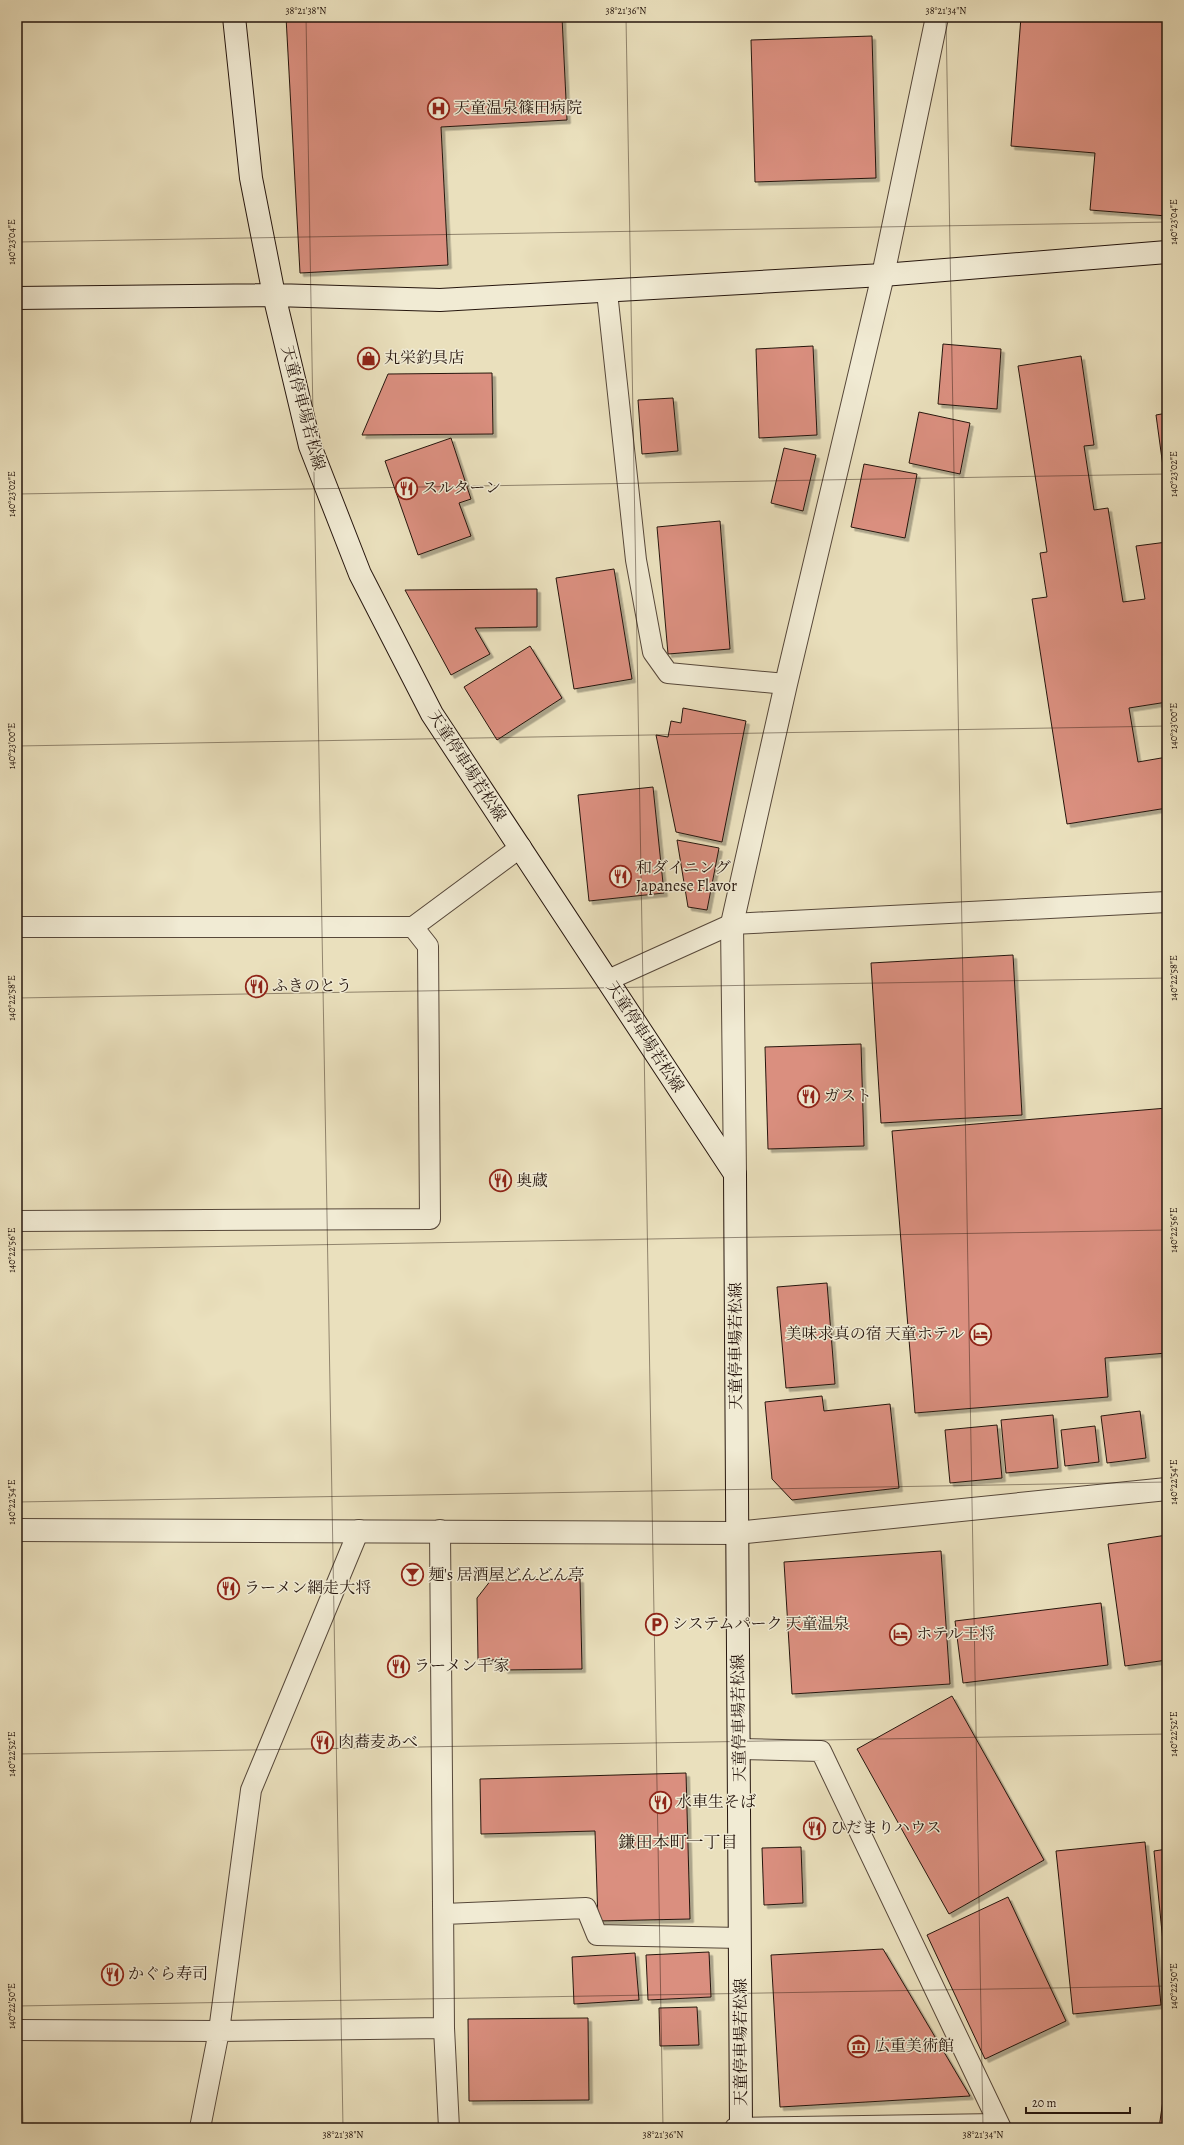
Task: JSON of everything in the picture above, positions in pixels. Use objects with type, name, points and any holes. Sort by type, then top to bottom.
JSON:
[{"type":"street","name":"天童停車場若松線","points":[[234,17],[251,178],[274,295],[310,446],[360,574],[432,714],[735,1174],[736,1533],[741,2128]]},
{"type":"street","points":[[735,1174],[732,924],[786,684],[883,275],[937,17]]},
{"type":"street","points":[[17,298],[274,295],[440,300],[607,292],[883,275],[1167,252]]},
{"type":"street","points":[[17,1530],[440,1530],[736,1533],[1167,1489]]},
{"type":"lane","points":[[607,292],[636,560],[652,652],[668,673],[786,684]]},
{"type":"lane","points":[[17,927],[412,927],[521,847]]},
{"type":"lane","points":[[608,980],[732,924],[1167,902]]},
{"type":"lane","points":[[17,1221],[430,1220],[428,946],[412,927]]},
{"type":"lane","points":[[200,2128],[219,2031],[251,1790],[359,1530]]},
{"type":"lane","points":[[440,1530],[444,2028],[449,2128]]},
{"type":"lane","points":[[735,2128],[1000,2126],[821,1751],[739,1749]]},
{"type":"lane","points":[[444,1914],[586,1908],[597,1935],[740,1938]]},
{"type":"lane","points":[[17,2030],[219,2031],[444,2028]]},
{"type":"building","points":[[286,17],[562,17],[567,120],[441,127],[448,265],[300,273]]},
{"type":"building","points":[[1021,17],[1167,17],[1167,216],[1090,210],[1095,153],[1011,146]]},
{"type":"building","points":[[872,36],[876,178],[755,182],[751,40]]},
{"type":"building","points":[[943,344],[1001,349],[997,409],[938,404]]},
{"type":"building","points":[[813,346],[817,435],[759,438],[756,349]]},
{"type":"building","points":[[1081,356],[1094,445],[1084,446],[1094,510],[1108,508],[1123,602],[1145,599],[1136,546],[1167,542],[1167,702],[1129,708],[1138,762],[1167,757],[1167,808],[1067,824],[1032,599],[1047,597],[1040,553],[1047,552],[1018,366]]},
{"type":"building","points":[[492,373],[493,434],[362,435],[388,374]]},
{"type":"building","points":[[673,398],[678,451],[642,454],[638,400]]},
{"type":"building","points":[[919,412],[970,423],[960,474],[909,463]]},
{"type":"building","points":[[1167,413],[1167,473],[1164,474],[1156,415]]},
{"type":"building","points":[[451,438],[471,499],[459,503],[471,536],[418,555],[385,461]]},
{"type":"building","points":[[784,448],[816,455],[803,511],[771,503]]},
{"type":"building","points":[[864,464],[917,474],[905,538],[851,527]]},
{"type":"building","points":[[720,521],[730,649],[668,654],[657,527]]},
{"type":"building","points":[[614,569],[632,679],[574,689],[556,578]]},
{"type":"building","points":[[537,589],[537,627],[475,628],[490,654],[451,675],[405,590]]},
{"type":"building","points":[[530,646],[562,698],[497,740],[464,687]]},
{"type":"building","points":[[683,708],[746,721],[722,842],[676,832],[656,735],[668,737],[671,721],[681,723]]},
{"type":"building","points":[[653,787],[664,893],[589,901],[578,795]]},
{"type":"building","points":[[677,840],[719,848],[707,910],[688,907]]},
{"type":"building","points":[[1013,955],[1022,1115],[881,1123],[871,963]]},
{"type":"building","points":[[861,1044],[864,1146],[768,1149],[765,1047]]},
{"type":"building","points":[[1167,1108],[1167,1353],[1105,1358],[1108,1397],[915,1413],[892,1131]]},
{"type":"building","points":[[827,1283],[835,1384],[786,1388],[777,1287]]},
{"type":"building","points":[[822,1396],[824,1411],[890,1404],[899,1488],[792,1500],[772,1479],[765,1402]]},
{"type":"building","points":[[1140,1411],[1146,1458],[1107,1463],[1101,1416]]},
{"type":"building","points":[[1053,1415],[1058,1468],[1006,1473],[1001,1420]]},
{"type":"building","points":[[997,1425],[1002,1478],[950,1483],[945,1430]]},
{"type":"building","points":[[1095,1426],[1099,1462],[1065,1466],[1061,1430]]},
{"type":"building","points":[[1167,1535],[1167,1660],[1125,1666],[1108,1544]]},
{"type":"building","points":[[941,1551],[950,1684],[792,1694],[784,1562]]},
{"type":"building","points":[[580,1579],[582,1669],[504,1670],[505,1660],[478,1660],[477,1598],[491,1580]]},
{"type":"building","points":[[1101,1603],[1108,1665],[963,1683],[955,1621]]},
{"type":"building","points":[[952,1696],[1044,1860],[949,1914],[857,1749]]},
{"type":"building","points":[[686,1773],[690,1919],[598,1921],[595,1831],[481,1834],[480,1779]]},
{"type":"building","points":[[1145,1842],[1161,2005],[1073,2014],[1056,1851]]},
{"type":"building","points":[[801,1847],[803,1903],[764,1905],[762,1848]]},
{"type":"building","points":[[1167,1849],[1167,1983],[1154,1851]]},
{"type":"building","points":[[1008,1897],[1066,2021],[985,2059],[927,1935]]},
{"type":"building","points":[[883,1949],[970,2096],[780,2107],[771,1955]]},
{"type":"building","points":[[709,1952],[711,1997],[648,2000],[646,1955]]},
{"type":"building","points":[[635,1953],[639,2000],[574,2004],[572,1957]]},
{"type":"building","points":[[697,2007],[699,2045],[660,2046],[659,2008]]},
{"type":"building","points":[[588,2018],[589,2100],[469,2101],[468,2019]]},
{"type":"building","points":[[1165,2086],[1167,2086],[1167,2128],[1159,2128]]},
{"type":"place","name":"天童温泉篠田病院","points":[[439,108]]},
{"type":"place","name":"丸栄釣具店","points":[[369,358]]},
{"type":"place","name":"スルターン","points":[[406,488]]},
{"type":"place","name":"和ダイニング Japanese Flavor","points":[[621,877]]},
{"type":"place","name":"ふきのとう","points":[[257,986]]},
{"type":"place","name":"ガスト","points":[[809,1096]]},
{"type":"place","name":"奥蔵","points":[[501,1181]]},
{"type":"place","name":"美味求真の宿 天童ホテル","points":[[980,1334]]},
{"type":"place","name":"麺's 居酒屋どんどん亭","points":[[413,1575]]},
{"type":"place","name":"ラーメン網走大将","points":[[228,1588]]},
{"type":"place","name":"システムパーク 天童温泉","points":[[656,1624]]},
{"type":"place","name":"ホテル王将","points":[[901,1634]]},
{"type":"place","name":"ラーメン千家","points":[[398,1666]]},
{"type":"place","name":"肉蕎麦あべ","points":[[323,1742]]},
{"type":"place","name":"水車生そば","points":[[660,1802]]},
{"type":"place","name":"ひだまりハウス","points":[[814,1828]]},
{"type":"place","name":"かぐら寿司","points":[[112,1974]]},
{"type":"place","name":"広重美術館","points":[[859,2046]]},
{"type":"district","name":"鎌田本町一丁目","points":[[678,1842]]}]
